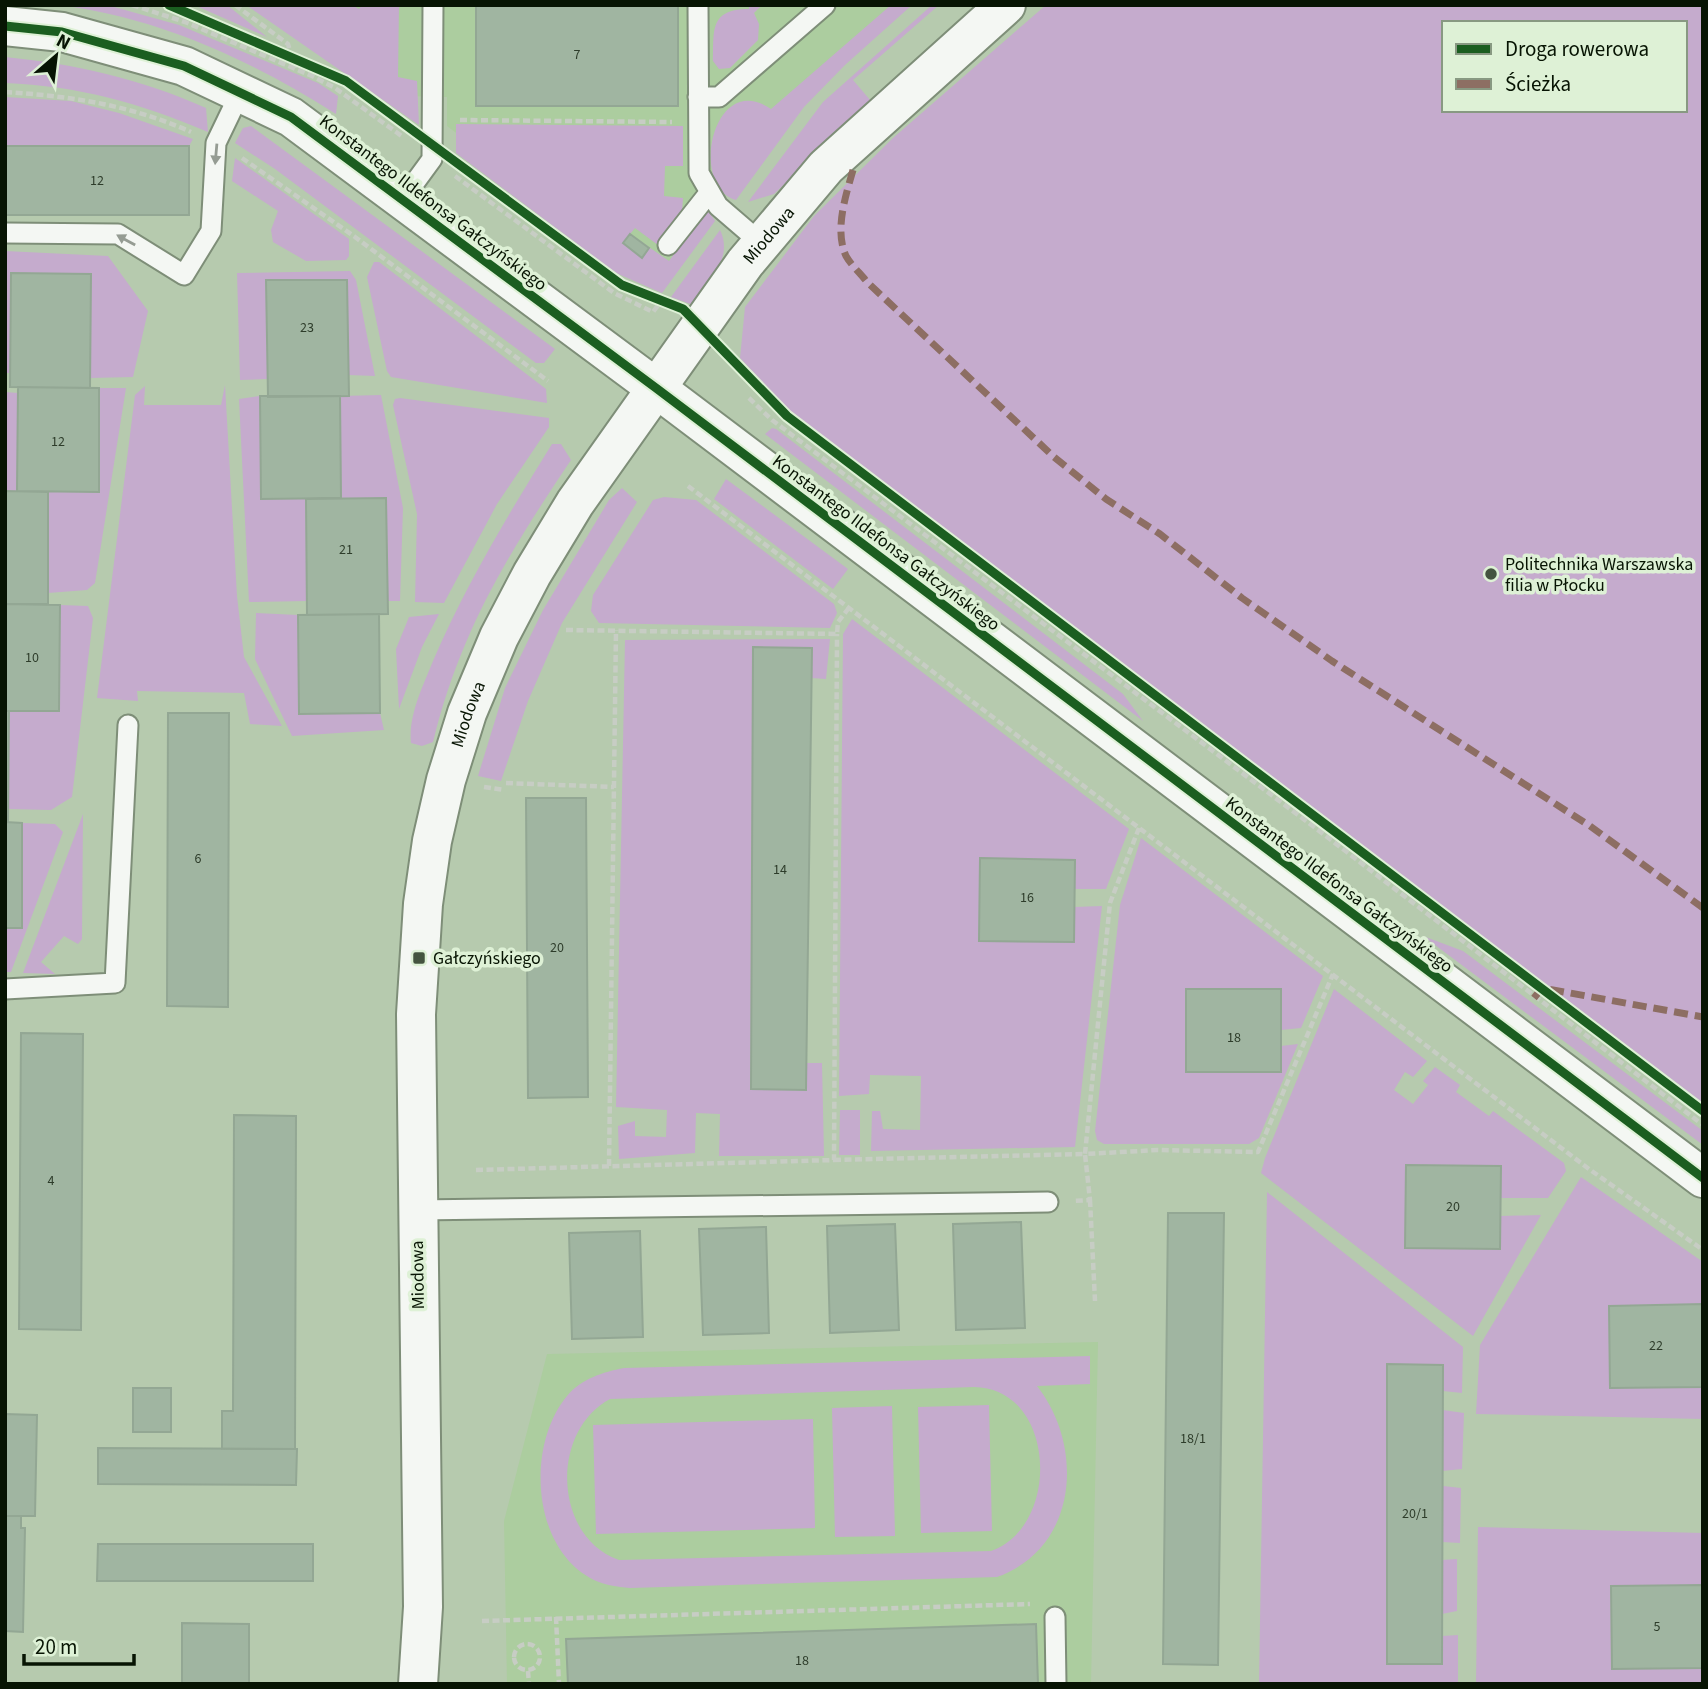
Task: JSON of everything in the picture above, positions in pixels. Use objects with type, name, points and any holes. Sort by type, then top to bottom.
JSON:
[{"type":"street","name":"Miodowa","points":[[423,1607],[415,1067],[419,958],[432,841],[446,779],[483,672],[532,574],[575,503],[761,243],[826,167],[1006,5]]},
{"type":"street","name":"Konstantego Ildefonsa Gałczyńskiego","points":[[5,26],[62,32],[184,66],[291,117],[656,388],[1703,1178]]},
{"type":"street","points":[[418,1684],[423,1607]]},
{"type":"street","points":[[423,1607],[432,1684]]},
{"type":"lane","points":[[402,200],[432,159],[433,5]]},
{"type":"lane","points":[[698,5],[698,165],[709,193],[718,206],[761,243]]},
{"type":"lane","points":[[698,97],[719,97],[825,5]]},
{"type":"lane","points":[[5,233],[118,234],[184,275],[211,231],[216,143],[241,91]]},
{"type":"lane","points":[[668,245],[709,193]]},
{"type":"lane","points":[[5,989],[115,983],[128,725]]},
{"type":"lane","points":[[417,1210],[1048,1202]]},
{"type":"lane","points":[[1055,1617],[1056,1684]]},
{"type":"path","points":[[235,5],[288,44],[295,69]]},
{"type":"path","points":[[275,48],[336,76]]},
{"type":"path","points":[[5,92],[60,95],[105,103],[163,119],[216,143],[259,168],[548,381]]},
{"type":"path","points":[[452,120],[698,122]]},
{"type":"path","points":[[649,295],[683,309],[700,325]]},
{"type":"path","points":[[749,398],[805,445],[1303,819],[1703,1125]]},
{"type":"path","points":[[688,486],[1589,1169],[1703,1250]]},
{"type":"path","points":[[895,498],[1702,1110]]},
{"type":"path","points":[[834,1160],[837,634],[838,622],[848,609]]},
{"type":"path","points":[[566,630],[837,634]]},
{"type":"path","points":[[609,1166],[615,630]]},
{"type":"path","points":[[506,783],[614,787]]},
{"type":"path","points":[[1095,1301],[1085,1154],[1110,903],[1139,828]]},
{"type":"path","points":[[476,1170],[1158,1150],[1258,1152],[1333,974]]},
{"type":"path","points":[[1048,1202],[1090,1200]]},
{"type":"path","points":[[482,1621],[1055,1603],[1055,1617]]},
{"type":"path","points":[[556,1617],[559,1684]]},
{"type":"path","points":[[526,1644],[538,1650],[541,1656],[540,1663],[528,1671],[516,1665],[513,1658],[514,1651],[526,1644]]},
{"type":"path","points":[[528,1671],[529,1684]]},
{"type":"shaded area","points":[[59,5],[107,5],[179,25],[318,83],[338,96],[336,114],[271,76],[203,44],[133,20]]},
{"type":"shaded area","points":[[194,5],[227,5],[267,37]]},
{"type":"shaded area","points":[[246,5],[352,5],[359,9],[362,5],[399,5],[398,77],[417,81],[419,125]]},
{"type":"shaded area","points":[[286,5],[902,5],[808,87],[659,286],[447,126],[447,97],[407,96]]},
{"type":"shaded area","points":[[749,5],[762,5],[754,13],[759,24],[758,40],[730,68],[719,69],[713,61],[716,24],[727,13],[749,9]]},
{"type":"shaded area","points":[[891,5],[912,5],[845,65],[804,107],[736,200],[721,191],[713,175],[711,155],[714,135],[722,117],[734,105],[751,101],[771,109]]},
{"type":"shaded area","points":[[932,5],[939,5],[853,80],[871,101],[774,194],[748,202],[823,102]]},
{"type":"shaded area","name":"Politechnika Warszawska filia w Płocku","points":[[1046,5],[1703,5],[1703,1103],[787,409],[740,358],[745,307],[814,216],[893,138]]},
{"type":"shaded area","points":[[5,57],[107,74],[182,98],[206,108],[208,132],[109,98],[58,88],[5,83]]},
{"type":"shaded area","points":[[5,97],[71,101],[119,113],[193,139],[189,146],[5,146]]},
{"type":"shaded area","points":[[456,124],[683,126],[683,166],[665,166],[664,196],[683,198],[682,212],[658,245],[635,228],[630,234],[669,261],[707,209],[715,221],[662,293],[616,273],[456,153]]},
{"type":"shaded area","points":[[251,126],[555,349],[544,363],[536,363],[275,169],[235,143],[243,128]]},
{"type":"shaded area","points":[[235,158],[349,239],[349,256],[346,260],[306,261],[273,242],[271,230],[278,211],[232,181]]},
{"type":"shaded area","points":[[720,230],[724,250],[722,260],[706,288],[693,305],[671,297]]},
{"type":"shaded area","points":[[5,251],[108,256],[148,311],[133,377],[90,378],[91,274],[11,274],[10,373],[5,373]]},
{"type":"shaded area","points":[[374,262],[379,262],[546,389],[547,403],[391,377],[387,371],[367,277]]},
{"type":"shaded area","points":[[350,271],[356,280],[375,376],[348,375],[347,280],[267,280],[267,379],[240,380],[237,273]]},
{"type":"shaded area","points":[[225,385],[237,596],[244,657],[282,726],[250,724],[244,693],[137,691],[138,701],[97,698],[135,395],[145,386],[144,405],[221,405]]},
{"type":"shaded area","points":[[99,388],[126,388],[95,583],[87,590],[48,593],[48,492],[98,492]]},
{"type":"shaded area","points":[[5,392],[18,393],[17,491],[5,491]]},
{"type":"shaded area","points":[[381,395],[403,508],[400,601],[387,601],[386,499],[341,498],[340,396]]},
{"type":"shaded area","points":[[260,396],[261,499],[306,499],[307,601],[249,602],[239,399]]},
{"type":"shaded area","points":[[395,399],[549,418],[549,427],[497,504],[444,603],[415,602],[417,514],[393,405]]},
{"type":"shaded area","points":[[772,428],[1123,694],[1143,721],[765,434]]},
{"type":"shaded area","points":[[552,444],[561,444],[571,460],[488,595],[457,664],[433,742],[422,746],[411,743],[417,701],[446,632],[488,550]]},
{"type":"shaded area","points":[[726,479],[848,569],[833,589],[714,499]]},
{"type":"shaded area","points":[[622,488],[637,502],[562,623],[528,701],[501,781],[478,776],[505,688],[543,610],[609,500]]},
{"type":"shaded area","points":[[664,497],[696,500],[834,604],[837,613],[830,628],[599,623],[591,611],[593,595],[653,500]]},
{"type":"shaded area","points":[[60,605],[88,606],[93,618],[72,797],[51,810],[8,809],[9,711],[59,711]]},
{"type":"shaded area","points":[[256,613],[298,615],[299,714],[380,713],[384,730],[292,736],[255,659]]},
{"type":"shaded area","points":[[439,614],[422,647],[399,709],[396,649],[409,617]]},
{"type":"shaded area","points":[[852,619],[1129,829],[1106,889],[1075,889],[1075,860],[981,858],[979,941],[1074,942],[1074,907],[1102,906],[1075,1147],[871,1151],[872,1111],[880,1111],[883,1129],[920,1130],[921,1076],[870,1075],[869,1094],[839,1096],[843,634]]},
{"type":"shaded area","points":[[830,639],[826,679],[811,678],[811,648],[753,648],[751,1089],[806,1090],[807,1063],[822,1063],[824,1156],[719,1156],[720,1114],[696,1113],[695,1153],[619,1159],[618,1126],[635,1121],[635,1136],[666,1137],[667,1110],[616,1107],[625,640]]},
{"type":"shaded area","points":[[83,814],[82,939],[78,944],[64,936],[41,962],[55,974],[23,973]]},
{"type":"shaded area","points":[[22,823],[55,824],[63,832],[11,972],[5,972],[5,928],[22,928]]},
{"type":"shaded area","points":[[1141,838],[1323,976],[1301,1028],[1281,1030],[1281,1046],[1298,1044],[1259,1138],[1249,1144],[1104,1144],[1097,1140],[1095,1131],[1120,905]]},
{"type":"shaded area","points":[[1423,936],[1463,951],[1703,1131],[1703,1145]]},
{"type":"shaded area","points":[[1334,989],[1427,1061],[1413,1077],[1405,1072],[1394,1090],[1413,1104],[1428,1085],[1423,1081],[1435,1067],[1460,1085],[1456,1092],[1489,1116],[1493,1111],[1564,1163],[1566,1171],[1548,1198],[1500,1198],[1500,1216],[1541,1215],[1473,1336],[1261,1173]]},
{"type":"shaded area","points":[[840,1110],[860,1110],[860,1155],[839,1155]]},
{"type":"shaded area","points":[[1581,1177],[1703,1262],[1703,1304],[1609,1306],[1610,1388],[1703,1387],[1703,1419],[1476,1414],[1480,1345]]},
{"type":"shaded area","points":[[1267,1192],[1463,1347],[1462,1393],[1443,1391],[1442,1365],[1387,1365],[1387,1663],[1442,1664],[1442,1636],[1458,1635],[1458,1684],[1259,1684]]},
{"type":"shaded area","points":[[1098,1342],[1091,1684],[507,1684],[504,1521],[547,1354]]},
{"type":"shaded area","points":[[1090,1356],[1090,1384],[1037,1386],[1052,1411],[1062,1437],[1067,1466],[1065,1493],[1058,1520],[1044,1544],[1024,1563],[997,1577],[630,1588],[611,1586],[594,1580],[573,1565],[557,1545],[547,1521],[541,1468],[545,1441],[554,1417],[567,1396],[593,1377],[624,1368]],"holes":[[[974,1387],[1001,1393],[1021,1410],[1034,1433],[1040,1460],[1038,1488],[1030,1515],[1014,1537],[991,1551],[619,1560],[597,1548],[581,1530],[571,1507],[567,1483],[569,1458],[577,1434],[590,1414],[610,1399]]]},
{"type":"shaded area","points":[[989,1405],[992,1531],[921,1533],[918,1407]]},
{"type":"shaded area","points":[[892,1406],[895,1536],[835,1537],[832,1408]]},
{"type":"shaded area","points":[[1443,1410],[1464,1413],[1462,1469],[1442,1471]]},
{"type":"shaded area","points":[[813,1419],[815,1528],[596,1534],[593,1425]]},
{"type":"shaded area","points":[[1443,1486],[1461,1488],[1460,1543],[1442,1542]]},
{"type":"shaded area","points":[[1478,1527],[1703,1533],[1703,1585],[1611,1587],[1703,1668],[1703,1684],[1476,1684]]},
{"type":"shaded area","points":[[1457,1559],[1457,1611],[1442,1614],[1442,1560]]},
{"type":"building","points":[[476,5],[678,5],[678,106],[476,106]]},
{"type":"building","points":[[5,146],[189,146],[189,215],[5,215]]},
{"type":"building","points":[[630,234],[649,248],[642,258],[623,243]]},
{"type":"building","points":[[11,273],[91,274],[90,388],[10,387]]},
{"type":"building","points":[[266,280],[347,280],[349,396],[268,397]]},
{"type":"building","points":[[18,387],[99,388],[99,492],[17,491]]},
{"type":"building","points":[[260,396],[340,396],[341,498],[261,499]]},
{"type":"building","points":[[5,491],[48,492],[48,604],[5,604]]},
{"type":"building","points":[[386,498],[388,614],[307,615],[306,499]]},
{"type":"building","points":[[5,604],[60,605],[59,711],[5,711]]},
{"type":"building","points":[[379,614],[380,713],[299,714],[298,615]]},
{"type":"building","points":[[753,647],[812,648],[806,1090],[751,1089]]},
{"type":"building","points":[[5,711],[9,711],[8,822],[5,822]]},
{"type":"building","points":[[168,713],[229,713],[228,1007],[167,1006]]},
{"type":"building","points":[[526,798],[586,798],[588,1097],[528,1098]]},
{"type":"building","points":[[5,822],[22,823],[22,928],[5,928]]},
{"type":"building","points":[[980,858],[1075,860],[1074,942],[979,941]]},
{"type":"building","points":[[1186,989],[1281,989],[1281,1072],[1186,1072]]},
{"type":"building","points":[[21,1033],[83,1034],[81,1330],[19,1329]]},
{"type":"building","points":[[234,1115],[296,1116],[295,1449],[222,1449],[222,1411],[233,1411]]},
{"type":"building","points":[[1406,1165],[1501,1166],[1500,1249],[1405,1248]]},
{"type":"building","points":[[1168,1213],[1224,1213],[1218,1665],[1163,1664]]},
{"type":"building","points":[[1021,1222],[1025,1328],[956,1330],[953,1224]]},
{"type":"building","points":[[895,1224],[899,1330],[830,1333],[827,1226]]},
{"type":"building","points":[[766,1227],[769,1333],[703,1335],[699,1229]]},
{"type":"building","points":[[640,1231],[643,1337],[572,1339],[569,1233]]},
{"type":"building","points":[[1703,1304],[1703,1387],[1610,1388],[1609,1306]]},
{"type":"building","points":[[1387,1364],[1443,1365],[1442,1664],[1387,1664]]},
{"type":"building","points":[[133,1388],[171,1388],[171,1432],[133,1432]]},
{"type":"building","points":[[5,1414],[37,1415],[35,1516],[5,1516]]},
{"type":"building","points":[[98,1448],[297,1449],[296,1485],[98,1484]]},
{"type":"building","points":[[5,1516],[21,1516],[21,1528],[25,1528],[23,1632],[5,1631]]},
{"type":"building","points":[[98,1544],[313,1544],[313,1581],[97,1581]]},
{"type":"building","points":[[1703,1585],[1703,1668],[1612,1669],[1611,1586]]},
{"type":"building","points":[[182,1623],[249,1624],[249,1684],[182,1684]]},
{"type":"building","points":[[1036,1624],[1038,1684],[568,1684],[566,1639]]},
{"type":"marked path","points":[[853,170],[841,224],[843,246],[848,259],[867,282],[1054,457],[1106,499],[1160,534],[1242,598],[1332,661],[1590,826],[1703,908]]},
{"type":"marked path","points":[[1534,998],[1542,988],[1703,1017]]},
{"type":"cycle path","points":[[169,5],[346,81],[622,285],[683,309],[787,416],[1703,1111]]},
{"type":"cycle path","points":[[5,26],[62,32],[184,66],[291,117],[656,388],[1703,1178]]},
{"type":"place","name":"Politechnika Warszawska filia w Płocku","points":[[1491,574]]},
{"type":"place","name":"Gałczyńskiego","points":[[419,958]]}]
